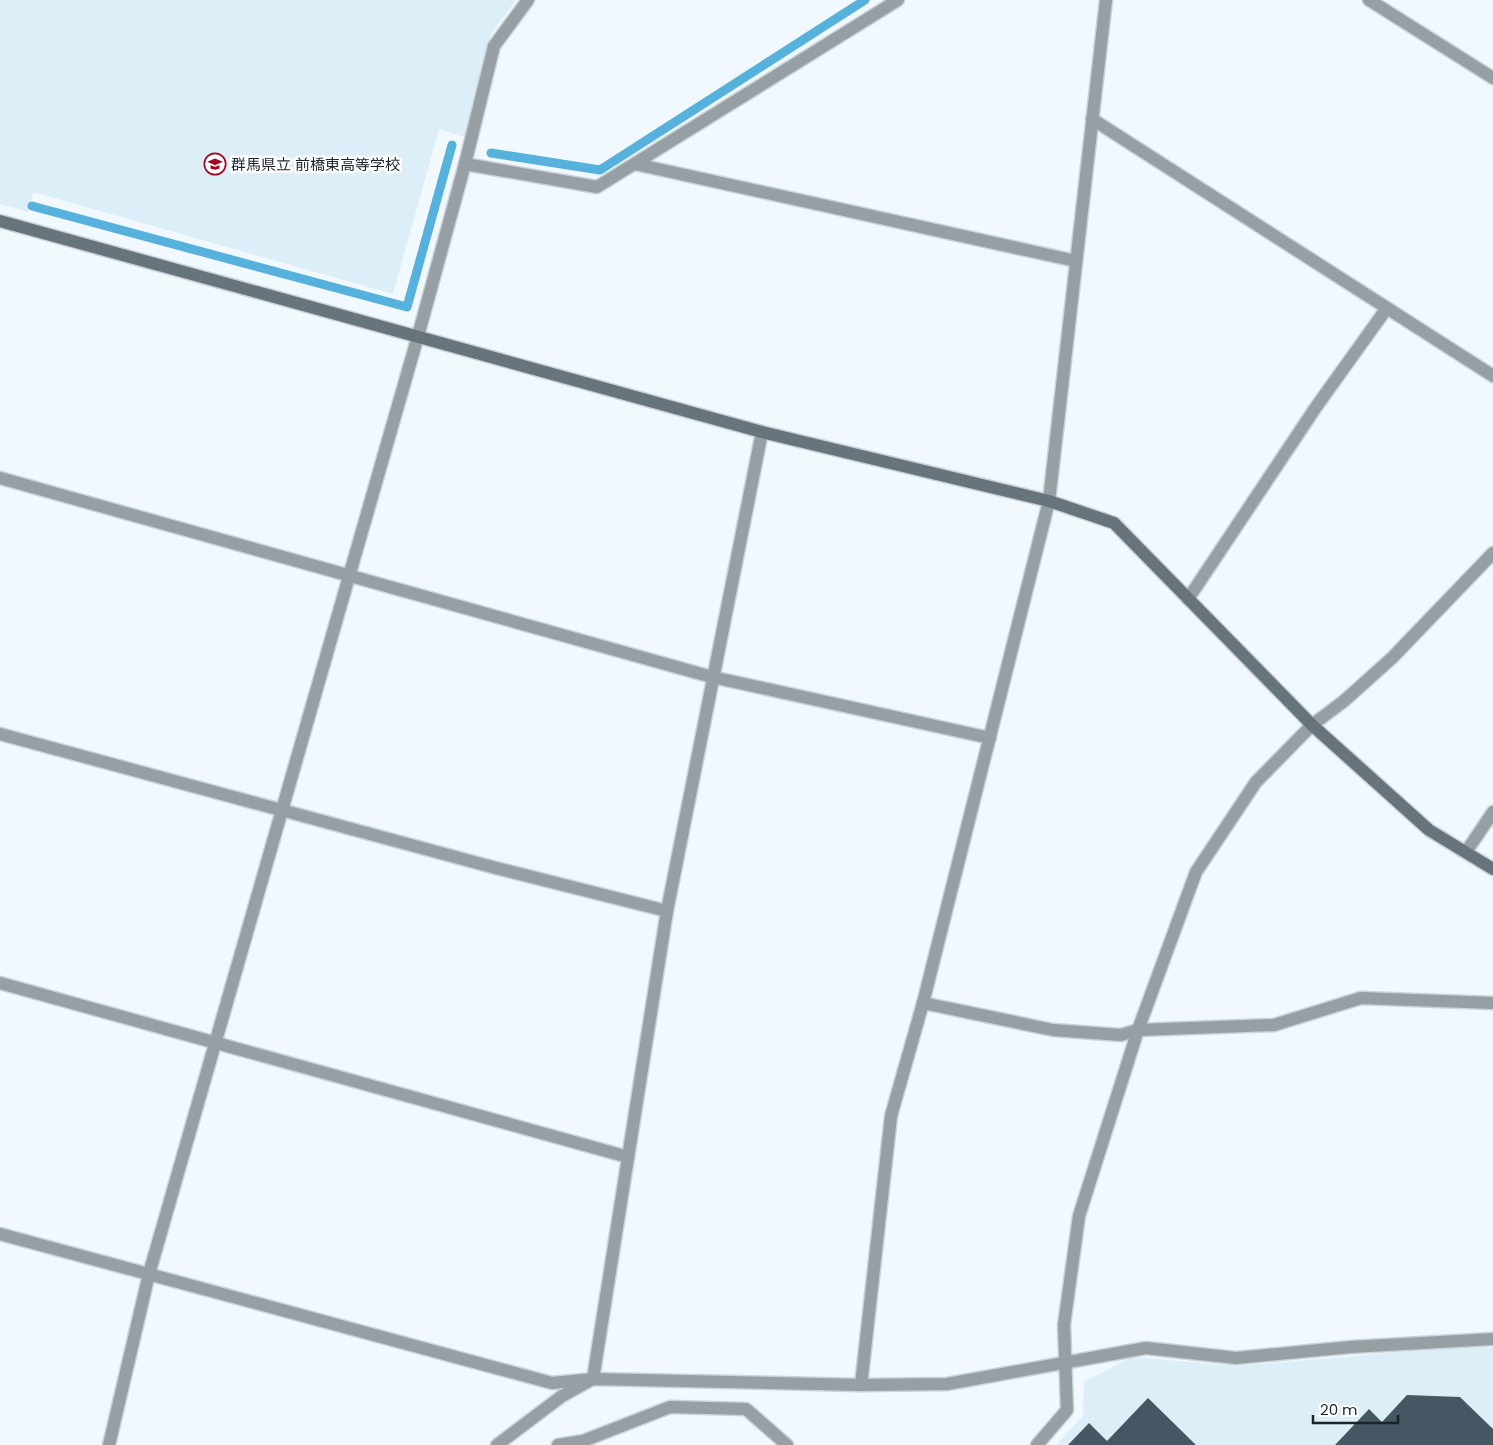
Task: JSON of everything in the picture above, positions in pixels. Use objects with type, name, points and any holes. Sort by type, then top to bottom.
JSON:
[{"type":"street","points":[[109,1445],[149,1274],[280,810],[418,336],[465,164],[494,46],[528,0]]},
{"type":"street","points":[[465,164],[597,187],[898,0]]},
{"type":"street","points":[[861,1385],[892,1116],[923,1003],[1050,501],[1106,0]]},
{"type":"street","points":[[1368,0],[1493,78]]},
{"type":"street","points":[[1092,119],[1493,376]]},
{"type":"street","points":[[635,164],[1076,261]]},
{"type":"street","points":[[0,221],[762,432],[1050,501],[1114,523],[1312,725],[1429,830],[1493,869]]},
{"type":"street","points":[[1188,599],[1316,407],[1387,308]]},
{"type":"street","points":[[593,1379],[667,911],[762,432]]},
{"type":"street","points":[[0,478],[712,677],[990,738]]},
{"type":"street","points":[[1037,1445],[1067,1410],[1064,1325],[1079,1216],[1138,1030],[1196,872],[1256,782],[1312,725],[1344,701],[1392,658],[1493,553]]},
{"type":"street","points":[[0,734],[496,868],[667,911]]},
{"type":"street","points":[[1466,852],[1493,812]]},
{"type":"street","points":[[0,983],[215,1041],[628,1157]]},
{"type":"street","points":[[923,1003],[1053,1030],[1121,1035],[1138,1030],[1274,1025],[1362,998],[1493,1003]]},
{"type":"street","points":[[0,1234],[552,1383],[593,1379],[861,1385],[947,1384],[1146,1348],[1236,1358],[1351,1347],[1493,1338]]},
{"type":"street","points":[[497,1445],[562,1396],[593,1379]]},
{"type":"street","points":[[558,1445],[583,1441],[670,1407],[746,1409],[787,1445]]},
{"type":"shaded area","name":"群馬県立 前橋東高等学校","points":[[0,0],[516,0],[491,34],[465,137],[439,129],[393,294],[33,192],[28,212],[0,204]]},
{"type":"shaded area","points":[[1470,1346],[1493,1348],[1493,1445],[1056,1445],[1083,1416],[1084,1382],[1132,1357],[1237,1366]]},
{"type":"building","points":[[1407,1395],[1460,1397],[1493,1429],[1493,1445],[1335,1445],[1369,1409],[1382,1422]]},
{"type":"building","points":[[1148,1398],[1196,1445],[1068,1445],[1089,1423],[1107,1441]]},
{"type":"waterway","points":[[491,153],[600,170],[865,0]]},
{"type":"waterway","points":[[32,206],[407,307],[452,145]]},
{"type":"place","name":"群馬県立 前橋東高等学校","points":[[215,164]]}]
